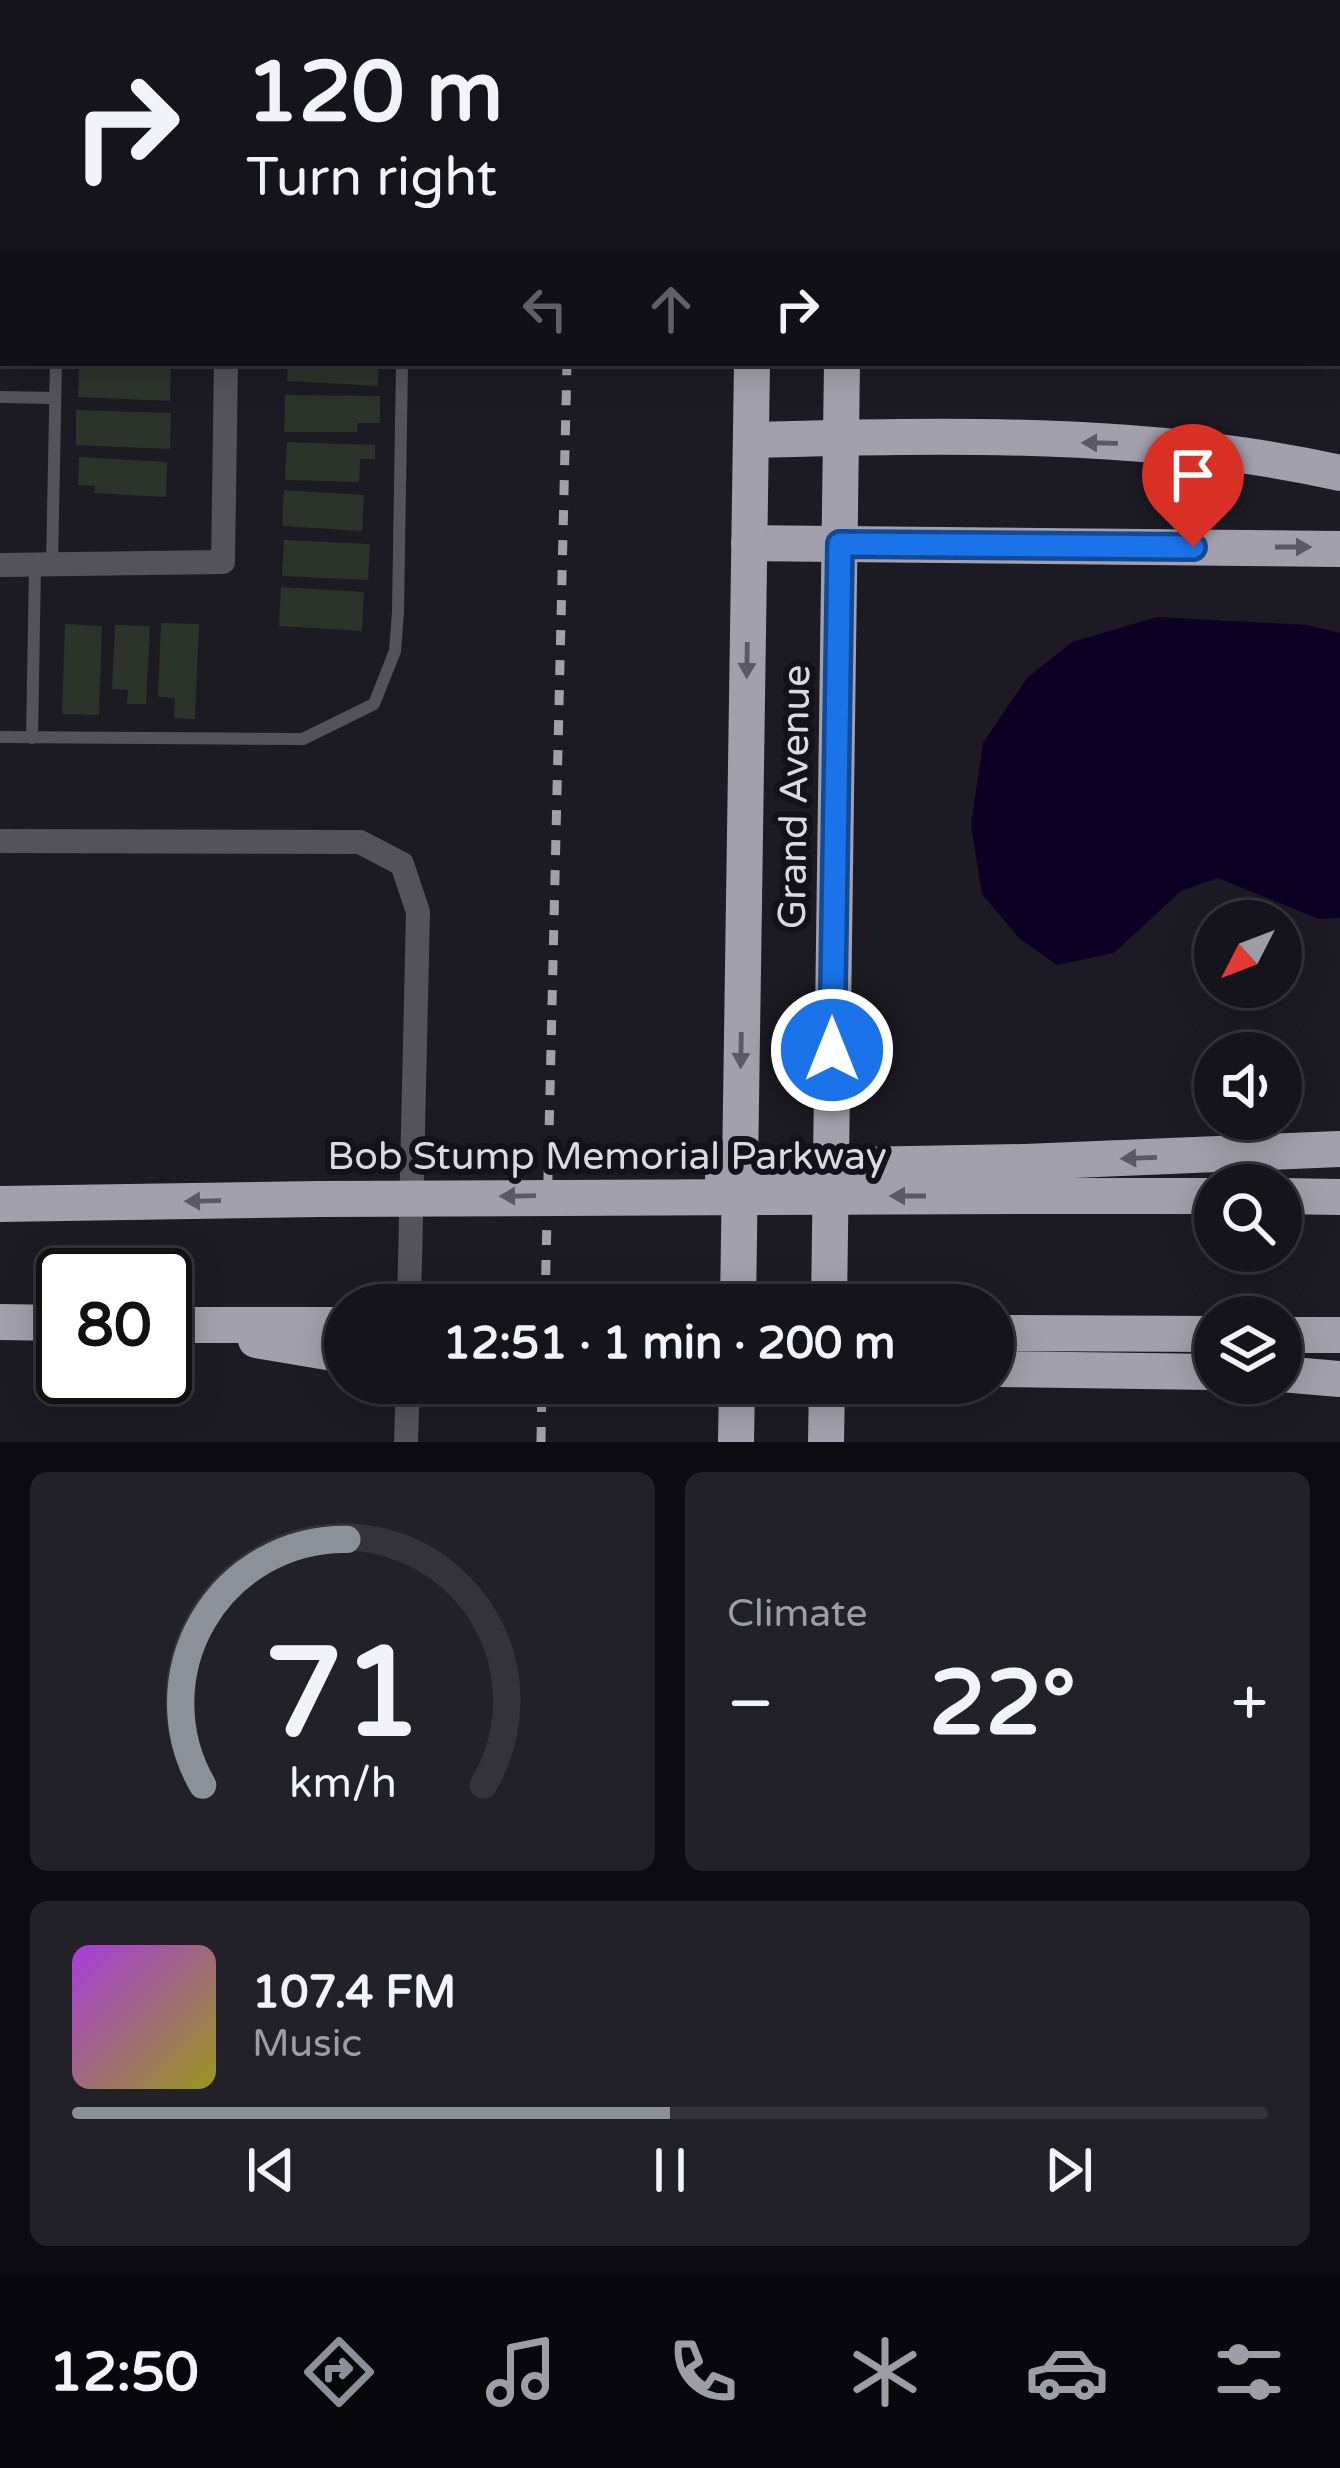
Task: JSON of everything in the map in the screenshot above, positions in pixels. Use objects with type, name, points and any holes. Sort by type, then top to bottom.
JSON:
[{"type":"highway","name":"Grand Avenue","points":[[738,1284],[752,366]]},
{"type":"highway","name":"Grand Avenue","points":[[829,1284],[842,366]]},
{"type":"highway","points":[[751,440],[1140,443],[1262,455],[1340,473]]},
{"type":"highway","points":[[749,543],[1340,549]]},
{"type":"highway","points":[[1025,1179],[1340,1149]]},
{"type":"highway","name":"Bob Stump Memorial Parkway","points":[[0,1204],[568,1196],[1025,1179],[1194,1194]]},
{"type":"highway","points":[[1302,1196],[1340,1197]]},
{"type":"highway","points":[[0,1322],[36,1323]]},
{"type":"highway","points":[[192,1327],[324,1339]]},
{"type":"highway","points":[[1302,1335],[1340,1335]]},
{"type":"highway","points":[[1014,1351],[1194,1336]]},
{"type":"highway","points":[[1014,1351],[1194,1370]]},
{"type":"highway","points":[[1302,1376],[1340,1379]]},
{"type":"highway","points":[[736,1404],[736,1442]]},
{"type":"highway","points":[[826,1442],[827,1404]]},
{"type":"street","points":[[0,566],[223,562],[226,366]]},
{"type":"street","points":[[0,842],[361,842],[402,864],[418,912],[409,1284]]},
{"type":"street","points":[[406,1442],[407,1404]]},
{"type":"lane","points":[[32,737],[56,366]]},
{"type":"lane","points":[[0,737],[303,740],[374,704],[388,678],[397,632],[402,366]]},
{"type":"lane","points":[[0,398],[56,398]]},
{"type":"shaded area","points":[[1157,617],[1307,625],[1340,633],[1340,918],[1319,919],[1302,912],[1302,900],[1272,900],[1218,878],[1181,891],[1114,953],[1057,965],[1019,938],[982,894],[971,825],[983,743],[1027,678],[1072,642]]},
{"type":"building","points":[[79,366],[171,366],[170,401],[78,397]]},
{"type":"building","points":[[288,366],[379,366],[378,386],[287,381]]},
{"type":"building","points":[[285,395],[380,396],[380,423],[358,423],[357,432],[284,432]]},
{"type":"building","points":[[76,410],[171,413],[170,449],[76,445]]},
{"type":"building","points":[[287,442],[375,445],[375,459],[360,459],[359,482],[285,480]]},
{"type":"building","points":[[79,457],[167,462],[166,497],[94,493],[95,486],[78,485]]},
{"type":"building","points":[[284,490],[364,495],[362,531],[282,526]]},
{"type":"building","points":[[284,540],[370,544],[368,580],[282,576]]},
{"type":"building","points":[[281,587],[364,592],[362,631],[279,626]]},
{"type":"building","points":[[161,623],[199,624],[195,719],[174,718],[175,698],[158,697]]},
{"type":"building","points":[[65,624],[102,626],[99,715],[62,714]]},
{"type":"building","points":[[115,625],[150,626],[146,704],[127,704],[128,690],[112,689]]},
{"type":"railway","points":[[545,1284],[567,366]]},
{"type":"railway","points":[[541,1442],[542,1404]]},
{"type":"route","points":[[832,1050],[840,544],[987,549],[1193,547]]}]
